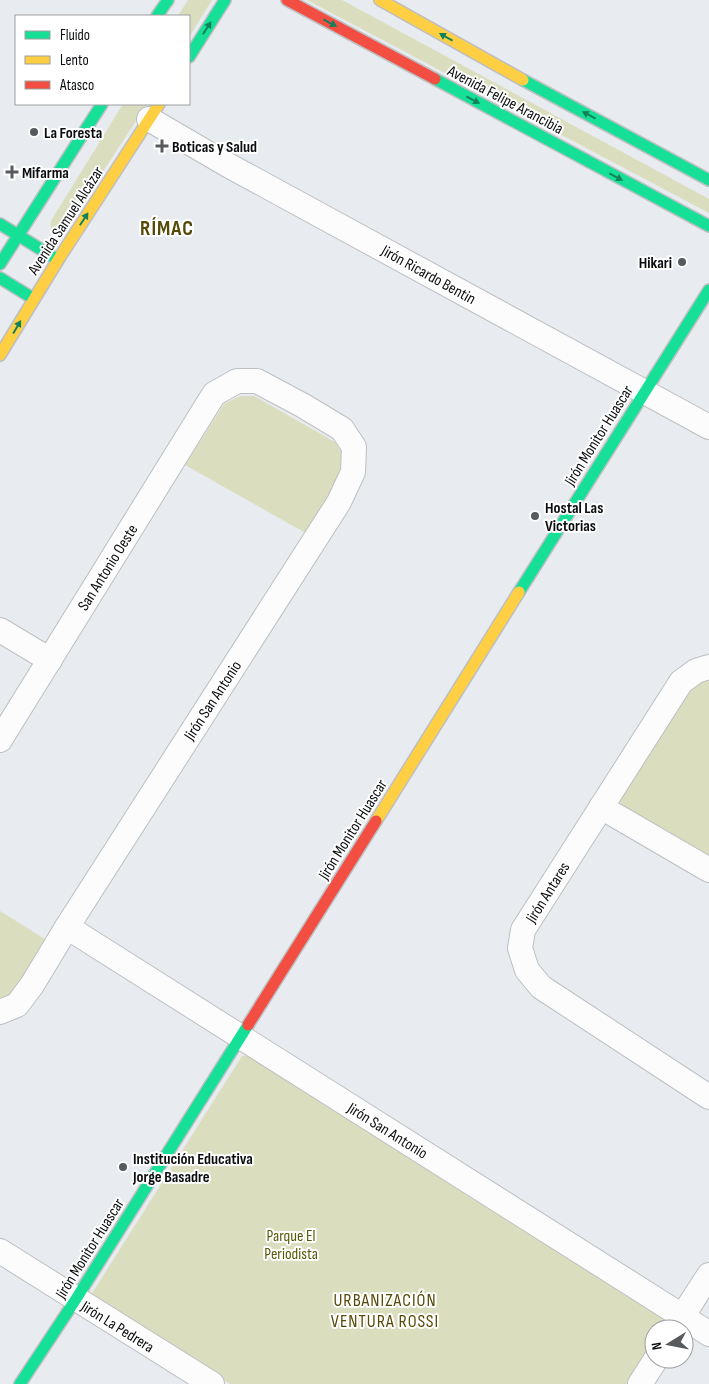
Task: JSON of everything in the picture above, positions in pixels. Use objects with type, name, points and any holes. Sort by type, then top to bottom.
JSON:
[{"type":"main road","points":[[159,15],[168,0]]},
{"type":"main road","points":[[190,55],[225,0]]},
{"type":"main road","name":"Avenida Felipe Arancibia","points":[[287,0],[709,226]]},
{"type":"main road","name":"Avenida Felipe Arancibia","points":[[380,0],[546,93],[709,180]]},
{"type":"main road","name":"Avenida Samuel Alcázar","points":[[0,264],[101,105]]},
{"type":"main road","name":"Avenida Samuel Alcázar","points":[[0,355],[58,260],[154,111]]},
{"type":"main road","points":[[0,224],[58,260]]},
{"type":"main road","points":[[0,278],[34,299]]},
{"type":"main road","name":"Jirón Monitor Huascar","points":[[20,1384],[76,1299],[709,290]]},
{"type":"street","name":"Jirón Ricardo Bentin","points":[[154,111],[226,164],[709,427]]},
{"type":"street","name":"San Antonio Oeste","points":[[0,740],[214,394],[237,381],[257,381],[302,405],[342,429],[354,447],[353,472]]},
{"type":"street","name":"Jirón San Antonio","points":[[9,1009],[32,985],[67,927],[339,502],[353,472]]},
{"type":"street","points":[[0,630],[50,660]]},
{"type":"street","name":"Jirón Antares","points":[[708,667],[696,671],[681,682],[523,930],[520,948],[527,970],[541,987],[709,1097]]},
{"type":"street","points":[[601,807],[709,870]]},
{"type":"street","name":"Jirón San Antonio","points":[[67,927],[241,1037],[673,1319]]},
{"type":"street","name":"Jirón La Pedrera","points":[[0,1251],[212,1384]]},
{"type":"street","points":[[680,1319],[709,1275]]},
{"type":"street","name":"Jirón San Antonio","points":[[694,1328],[709,1334]]},
{"type":"street","points":[[640,1384],[650,1369]]},
{"type":"green space","points":[[188,0],[212,0],[190,35],[190,15],[179,15]]},
{"type":"green space","points":[[307,0],[342,0],[709,199],[709,213]]},
{"type":"green space","points":[[122,105],[146,105],[61,236],[52,231],[51,221]]},
{"type":"green space","points":[[240,396],[254,396],[335,442],[342,454],[343,471],[311,536],[185,465],[224,404]]},
{"type":"green space","points":[[709,674],[709,860],[622,806],[619,797],[684,687]]},
{"type":"green space","points":[[0,911],[51,943],[0,1009]]},
{"type":"green space","name":"Parque El Periodista","points":[[253,1055],[666,1316],[666,1319],[644,1319],[644,1364],[631,1384],[230,1384],[91,1295],[242,1056]]},
{"type":"traffic: fast","points":[[158,15],[168,0]]},
{"type":"traffic: fast","points":[[190,55],[225,0]]},
{"type":"traffic: fast","points":[[435,79],[709,226]]},
{"type":"traffic: fast","points":[[523,80],[709,180]]},
{"type":"traffic: fast","points":[[0,264],[101,105]]},
{"type":"traffic: fast","points":[[0,224],[58,260]]},
{"type":"traffic: fast","points":[[0,278],[34,299]]},
{"type":"traffic: fast","points":[[519,592],[709,290]]},
{"type":"traffic: fast","points":[[20,1384],[76,1299],[248,1025]]},
{"type":"traffic: slow","points":[[380,0],[523,80]]},
{"type":"traffic: slow","points":[[0,355],[58,260],[158,105]]},
{"type":"traffic: slow","points":[[376,821],[519,592]]},
{"type":"traffic: jam","points":[[287,0],[435,79]]},
{"type":"traffic: jam","points":[[248,1025],[376,821]]},
{"type":"place","name":"La Foresta","points":[[34,132]]},
{"type":"place","name":"Boticas y Salud","points":[[162,146]]},
{"type":"place","name":"Mifarma","points":[[12,172]]},
{"type":"place","name":"Hikari","points":[[682,262]]},
{"type":"place","name":"Hostal Las Victorias","points":[[535,516]]},
{"type":"place","name":"Institución Educativa Jorge Basadre","points":[[123,1167]]},
{"type":"district","name":"RÍMAC","points":[[167,228]]},
{"type":"district","name":"URBANIZACIÓN VENTURA ROSSI","points":[[385,1310]]}]
